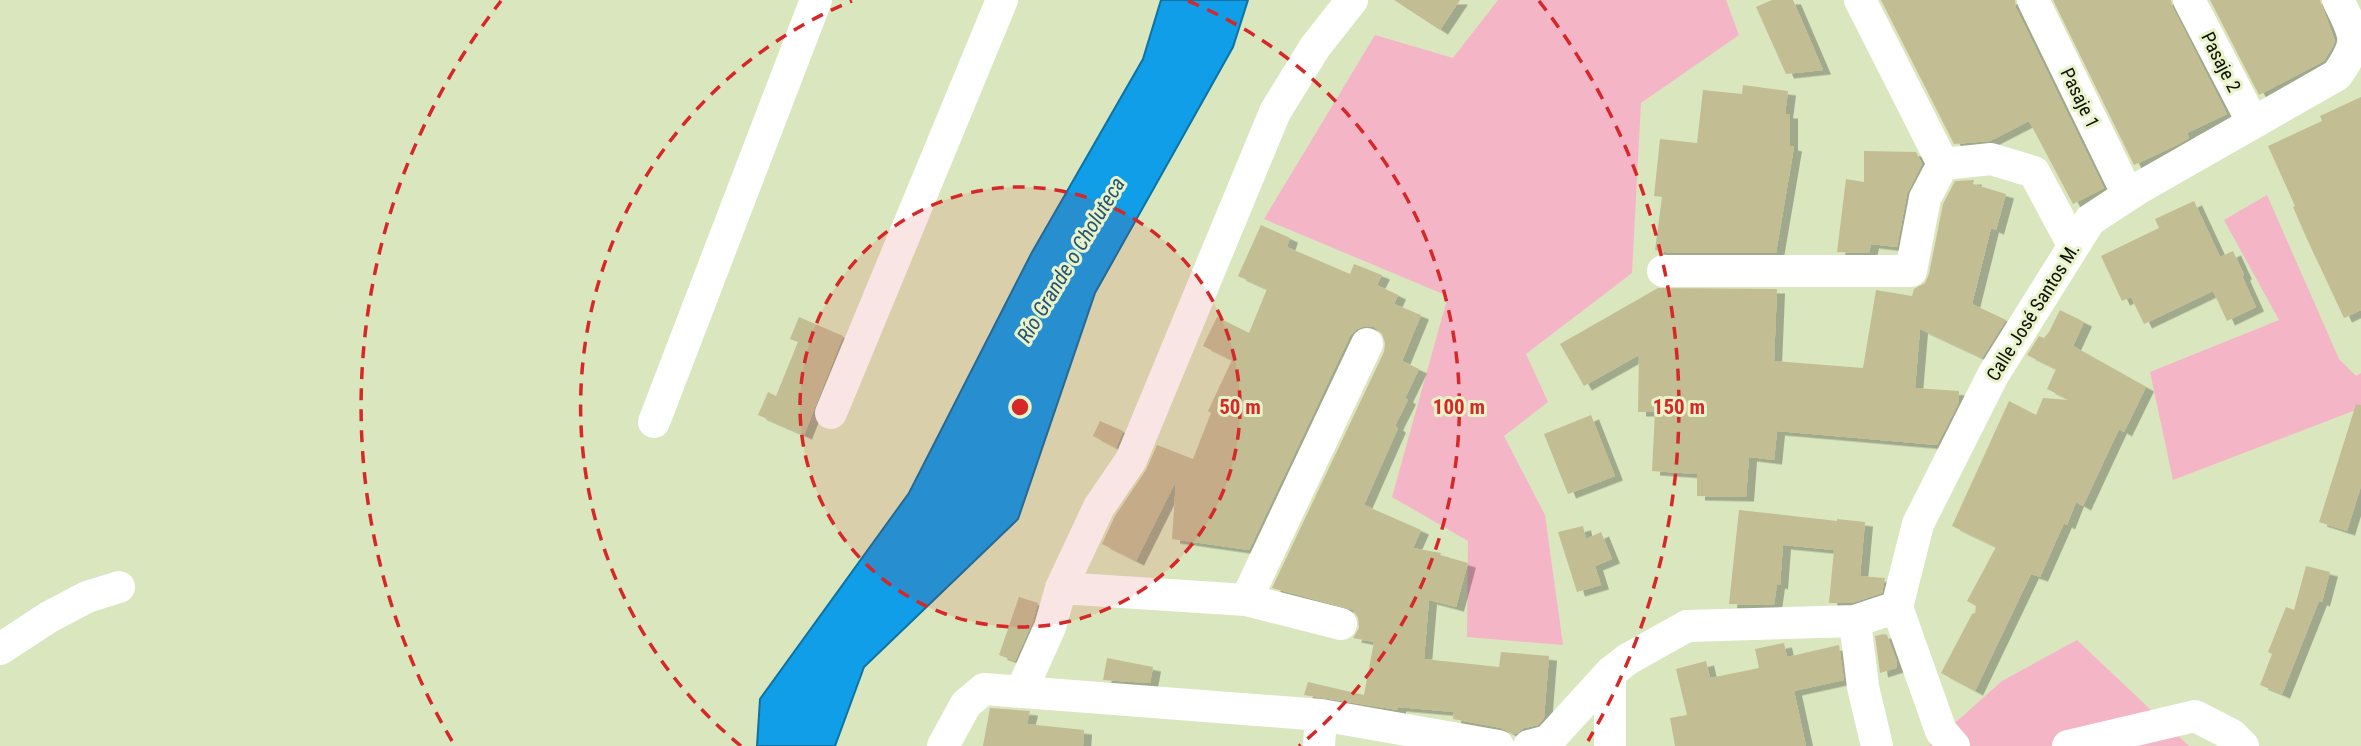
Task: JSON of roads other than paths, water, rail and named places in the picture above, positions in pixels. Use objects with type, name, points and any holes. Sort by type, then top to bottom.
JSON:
[{"type":"street","points":[[654,422],[816,0]]},
{"type":"street","points":[[831,413],[1002,0]]},
{"type":"street","points":[[1021,692],[1050,627],[1061,588],[1099,507],[1131,460],[1275,112],[1315,47],[1352,0]]},
{"type":"street","points":[[1860,0],[1943,164]]},
{"type":"street","name":"Pasaje 1","points":[[2033,0],[2128,195]]},
{"type":"street","name":"Pasaje 2","points":[[2189,0],[2252,123]]},
{"type":"street","name":"Calle José Santos M.","points":[[1897,607],[1919,524],[1993,375],[2090,220],[2128,195],[2337,75],[2353,51],[2353,30],[2338,0]]},
{"type":"street","points":[[1943,164],[1991,159],[2034,172],[2073,245]]},
{"type":"street","points":[[1663,271],[1911,271],[1925,198],[1943,164]]},
{"type":"street","points":[[1246,600],[1367,344]]},
{"type":"street","points":[[0,649],[58,612],[87,597],[119,587]]},
{"type":"street","points":[[1061,588],[1246,600],[1341,624]]},
{"type":"street","points":[[1529,746],[1548,741],[1610,673],[1628,659],[1687,626],[1855,621],[1897,607],[1941,731],[1954,746]]},
{"type":"street","points":[[1855,621],[1863,687],[1877,746]]},
{"type":"street","points":[[1610,673],[1610,746]]},
{"type":"street","points":[[943,746],[966,704],[984,689],[1320,731],[1498,746]]},
{"type":"street","points":[[2068,746],[2195,716],[2232,735],[2243,746]]},
{"type":"water","name":"Río Grande o Choluteca","points":[[1161,0],[1248,0],[1233,47],[1095,293],[1018,519],[864,667],[835,746],[757,746],[760,699],[909,493],[1031,254],[1143,59]]}]
